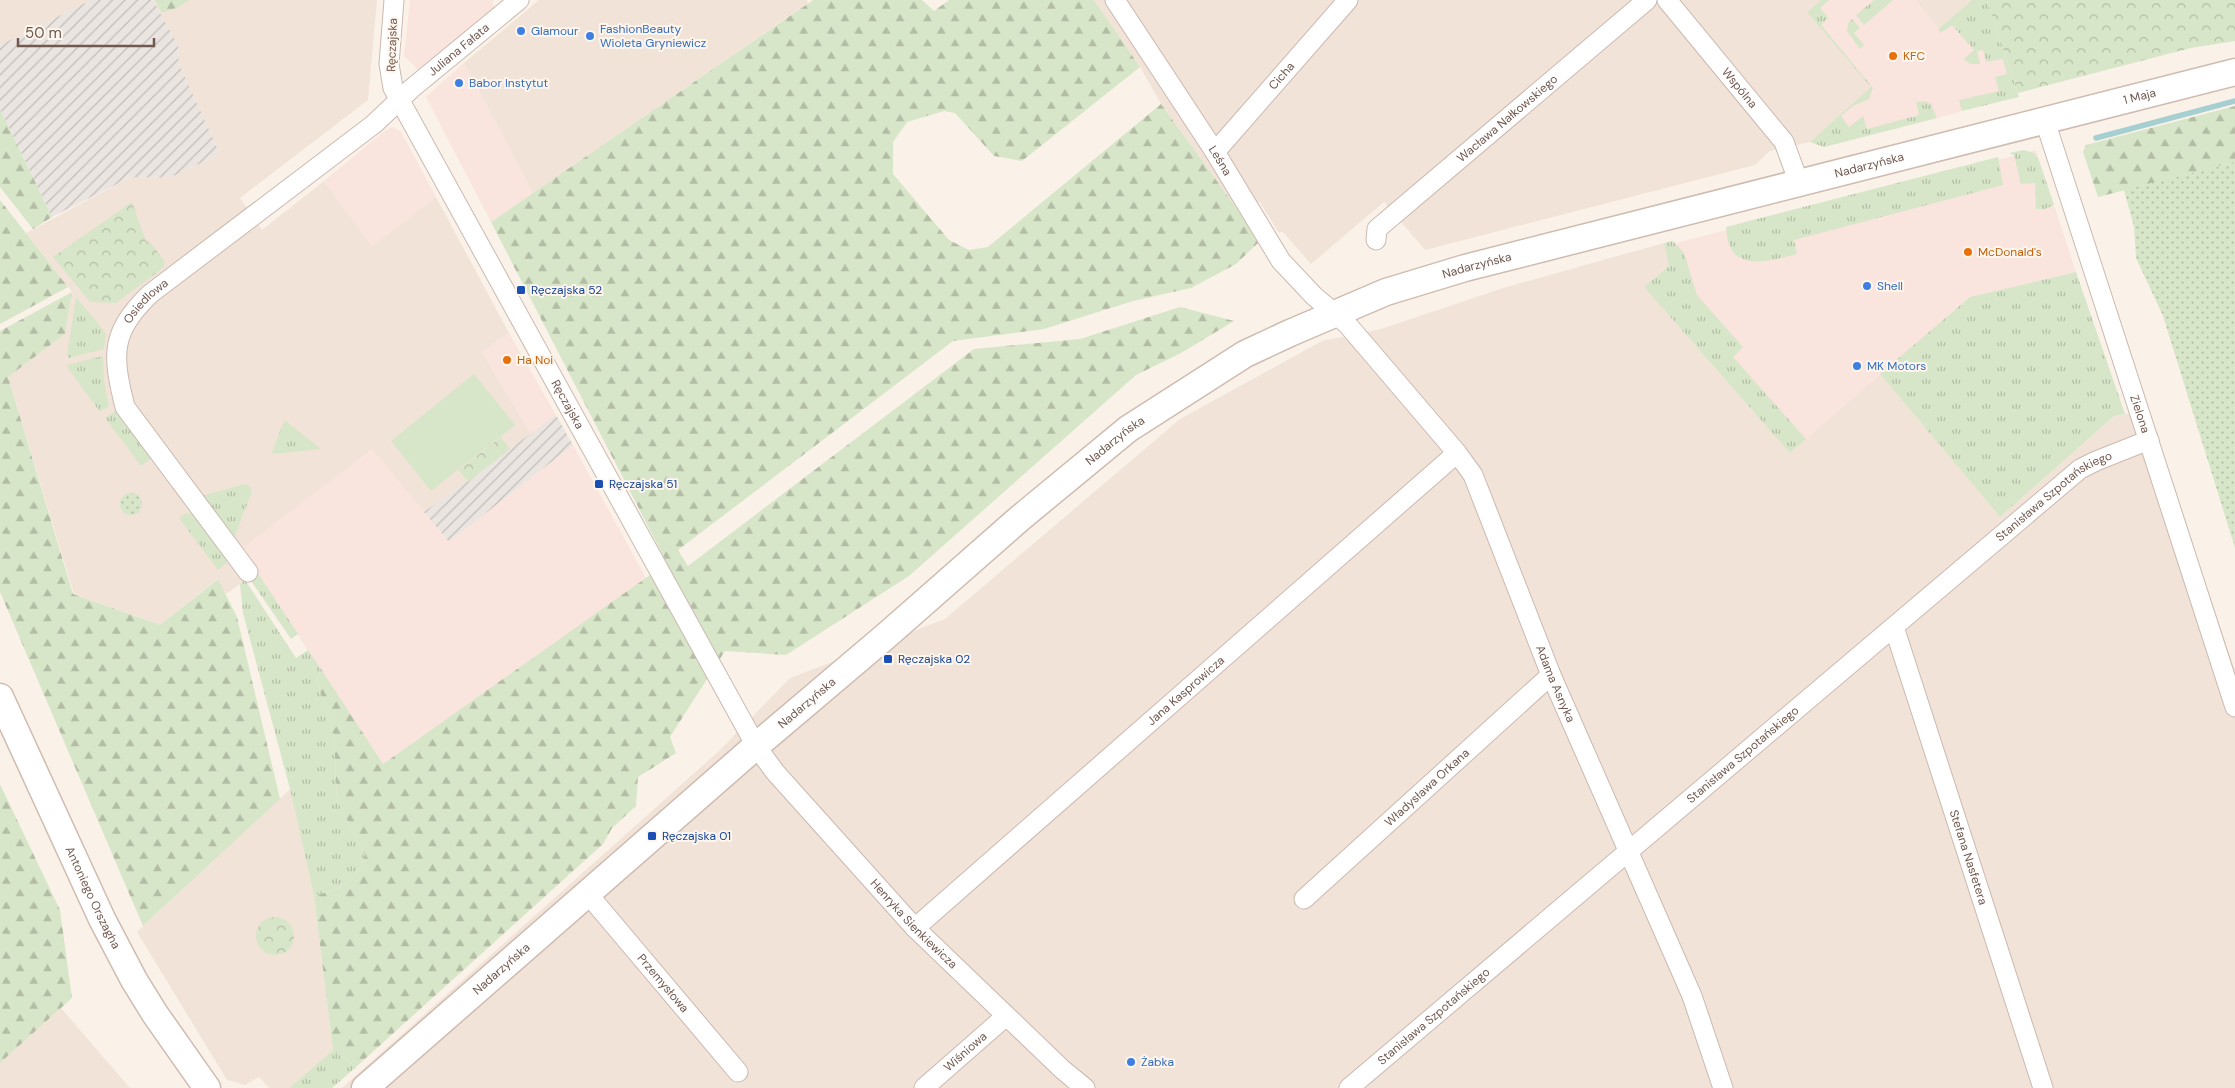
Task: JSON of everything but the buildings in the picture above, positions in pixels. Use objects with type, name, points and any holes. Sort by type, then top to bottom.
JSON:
[{"type":"main road","name":"1 Maja","points":[[2045,121],[2235,72]]},
{"type":"main road","name":"Nadarzyńska","points":[[365,1088],[756,746],[887,636],[1026,514],[1128,429],[1245,354],[1386,292],[1465,268],[2045,121]]},
{"type":"main road","name":"Antoniego Orszagha","points":[[0,697],[102,918],[134,980],[155,1014],[207,1088]]},
{"type":"street","name":"Ręczajska","points":[[394,0],[389,64],[393,88],[756,746]]},
{"type":"street","name":"Juliana Fałata","points":[[399,100],[519,0]]},
{"type":"street","name":"Leśna","points":[[1116,0],[1215,152],[1281,261],[1314,296],[1335,313]]},
{"type":"street","name":"Wacława Nałkowskiego","points":[[1376,240],[1376,229],[1647,0]]},
{"type":"street","name":"Wspólna","points":[[1667,0],[1784,142],[1799,183]]},
{"type":"street","name":"Cicha","points":[[1215,152],[1345,1]]},
{"type":"street","name":"Osiedlowa","points":[[248,572],[125,407],[118,380],[116,359],[119,338],[124,324],[135,308],[150,294],[374,124],[399,100]]},
{"type":"street","name":"Zielona","points":[[2045,121],[2235,707]]},
{"type":"street","name":"Adama Asnyka","points":[[1335,313],[1347,324],[1458,453],[1473,475],[1483,496],[1551,675],[1692,996],[1723,1088]]},
{"type":"street","name":"Stanisława Szpotańskiego","points":[[1349,1088],[2080,469],[2116,452],[2149,440]]},
{"type":"street","name":"Jana Kasprowicza","points":[[915,928],[1458,453]]},
{"type":"street","name":"Stefana Nasfetera","points":[[1894,627],[2043,1088]]},
{"type":"street","name":"Władysława Orkana","points":[[1304,899],[1551,675]]},
{"type":"street","name":"Henryka Sienkiewicza","points":[[756,746],[775,772],[915,928],[1063,1070],[1085,1088]]},
{"type":"street","name":"Przemysłowa","points":[[587,894],[738,1072]]},
{"type":"street","name":"Wiśniowa","points":[[924,1088],[1006,1016]]},
{"type":"shaded area","points":[[0,0],[91,0],[0,45]]},
{"type":"shaded area","points":[[91,0],[153,0],[178,45],[179,64],[220,154],[169,178],[131,177],[52,217],[0,109],[0,45]]},
{"type":"shaded area","points":[[153,0],[377,0],[368,100],[240,198],[262,230],[324,181],[372,246],[436,197],[509,333],[482,352],[531,434],[424,512],[371,449],[257,572],[226,594],[217,579],[160,625],[74,594],[8,377],[65,334],[72,292],[26,233],[131,177],[169,178],[220,154],[179,64],[178,45]]},
{"type":"shaded area","points":[[410,0],[494,0],[492,2],[495,8],[418,70],[404,56]]},
{"type":"shaded area","points":[[539,0],[807,0],[808,3],[533,193],[464,63]]},
{"type":"shaded area","points":[[1094,0],[1821,0],[1807,12],[1872,87],[1810,142],[1770,151],[1755,165],[1425,250],[1384,202],[1311,264],[1282,231],[1279,233],[1259,201],[1240,213],[1161,104],[1140,67]]},
{"type":"shaded area","points":[[1821,0],[1915,0],[1939,28],[1972,0],[1987,0],[2018,93],[1952,114],[1824,147],[1810,142],[1871,87],[1807,12]]},
{"type":"shaded area","points":[[1915,0],[1972,0],[1939,28]]},
{"type":"shaded area","points":[[464,63],[533,193],[491,222],[426,97]]},
{"type":"shaded area","points":[[393,127],[401,132],[436,197],[372,246],[324,181],[386,130]]},
{"type":"shaded area","points":[[2036,150],[2076,272],[1970,297],[1790,453],[1644,287],[1669,266],[1664,243],[1676,243]]},
{"type":"shaded area","points":[[1664,243],[1669,266],[1644,287],[1790,453],[1880,374],[2000,517],[2114,416],[2147,411],[2235,670],[2235,1088],[342,1088],[719,751],[790,678],[945,619],[1180,419],[1322,341],[1381,329],[1503,288]]},
{"type":"shaded area","points":[[509,333],[556,415],[531,434],[482,352]]},
{"type":"shaded area","points":[[556,415],[573,445],[449,542],[424,512]]},
{"type":"shaded area","points":[[573,445],[646,578],[383,764],[241,549],[372,449],[449,542]]},
{"type":"shaded area","points":[[290,789],[314,896],[333,1050],[289,1088],[269,1088],[259,1077],[245,1085],[227,1080],[137,932]]},
{"type":"shaded area","points":[[61,1008],[130,1088],[0,1088],[0,1063]]},
{"type":"green space","points":[[155,0],[189,0],[179,7],[162,13]]},
{"type":"green space","points":[[813,0],[922,0],[934,11],[949,0],[1094,0],[1140,67],[1022,161],[994,156],[955,113],[944,111],[907,122],[893,142],[893,174],[949,240],[969,250],[988,247],[1161,104],[1240,213],[1258,243],[1236,264],[1191,288],[1133,301],[1044,329],[953,341],[678,550],[688,566],[974,349],[1080,339],[1180,307],[1234,321],[1181,353],[1136,375],[909,576],[786,655],[725,651],[670,737],[676,753],[638,777],[636,806],[612,828],[603,844],[356,1067],[333,1050],[314,896],[347,884],[357,873],[365,855],[337,800],[334,736],[317,681],[321,669],[383,764],[667,563],[491,222]]},
{"type":"green space","points":[[1821,0],[1829,0],[1820,8],[1828,18],[1821,25],[1873,88],[1869,99],[1853,106],[1841,116],[1849,127],[1863,116],[1867,129],[1919,115],[1916,102],[1925,101],[1931,104],[1937,118],[1824,147],[1810,142],[1871,87],[1807,12]]},
{"type":"green space","points":[[1874,0],[1893,0],[1864,25],[1856,15]]},
{"type":"green space","points":[[1972,0],[1987,0],[2019,97],[1962,111],[1959,100],[1999,91],[1995,77],[2007,74],[2003,59],[1986,62],[1983,50],[1977,51],[1980,64],[1970,64],[1964,59],[1974,50],[1952,25],[1941,33],[1938,29]]},
{"type":"green space","points":[[1987,0],[2235,0],[2235,41],[2191,48],[2018,93]]},
{"type":"green space","points":[[1852,19],[1860,28],[1854,33],[1864,45],[1860,49],[1847,31],[1848,24]]},
{"type":"green space","points":[[2235,106],[2235,162],[2098,197],[2083,152],[2086,145]]},
{"type":"green space","points":[[0,109],[52,217],[33,229],[0,187]]},
{"type":"green space","points":[[2024,150],[2034,153],[2038,158],[2054,205],[2045,209],[2036,209],[2035,183],[2021,184],[2014,155],[2009,153]]},
{"type":"green space","points":[[1998,157],[2003,185],[1794,240],[1797,254],[1773,260],[1751,261],[1741,258],[1734,252],[1728,242],[1726,227]]},
{"type":"green space","points":[[2235,162],[2235,548],[2163,316],[2136,258],[2134,227],[2124,190]]},
{"type":"green space","points":[[0,200],[68,287],[0,324]]},
{"type":"green space","points":[[132,202],[146,241],[151,243],[165,262],[163,268],[116,303],[90,302],[53,257]]},
{"type":"green space","points":[[1673,241],[1684,253],[1697,295],[1743,347],[1733,357],[1806,439],[1790,453],[1644,287],[1669,266],[1664,243]]},
{"type":"green space","points":[[2076,272],[2125,414],[2114,416],[2000,517],[1880,374],[1970,297]]},
{"type":"green space","points":[[72,292],[65,334],[8,377],[73,594],[160,625],[218,579],[237,617],[280,799],[143,926],[0,592],[0,331]]},
{"type":"green space","points":[[76,297],[106,335],[104,349],[69,358],[67,355]]},
{"type":"green space","points":[[103,356],[104,379],[109,406],[100,412],[67,365]]},
{"type":"green space","points":[[474,374],[515,425],[431,491],[391,441]]},
{"type":"green space","points":[[117,410],[152,458],[141,466],[105,418]]},
{"type":"green space","points":[[284,421],[321,449],[273,454],[272,452]]},
{"type":"green space","points":[[501,437],[510,449],[468,482],[459,470]]},
{"type":"green space","points":[[245,484],[252,491],[234,538],[201,496]]},
{"type":"green space","points":[[127,493],[135,493],[142,500],[142,508],[135,515],[127,515],[120,508],[120,500]]},
{"type":"green space","points":[[186,513],[194,514],[229,561],[218,570],[179,518]]},
{"type":"green space","points":[[257,572],[298,634],[291,639],[249,578]]},
{"type":"green space","points":[[245,580],[296,658],[308,650],[321,669],[317,681],[334,736],[337,800],[365,855],[357,873],[347,884],[314,896],[290,789],[243,613],[240,584]]},
{"type":"green space","points":[[0,784],[60,910],[72,998],[0,1063]]},
{"type":"green space","points":[[275,917],[288,923],[294,936],[288,949],[275,955],[262,949],[256,936],[262,923]]},
{"type":"green space","points":[[333,1050],[356,1067],[332,1088],[289,1088]]},
{"type":"waterway","points":[[2096,138],[2235,101]]},
{"type":"place","name":"Glamour","points":[[521,31]]},
{"type":"place","name":"FashionBeauty Wioleta Gryniewicz","points":[[590,36]]},
{"type":"place","name":"KFC","points":[[1893,56]]},
{"type":"place","name":"Babor Instytut","points":[[459,83]]},
{"type":"place","name":"McDonald's","points":[[1968,252]]},
{"type":"place","name":"Shell","points":[[1867,286]]},
{"type":"place","name":"Ręczajska 52","points":[[521,290]]},
{"type":"place","name":"Ha Noi","points":[[507,360]]},
{"type":"place","name":"MK Motors","points":[[1857,366]]},
{"type":"place","name":"Ręczajska 51","points":[[599,484]]},
{"type":"place","name":"Ręczajska 02","points":[[888,659]]},
{"type":"place","name":"Ręczajska 01","points":[[652,836]]},
{"type":"place","name":"Żabka","points":[[1131,1062]]}]
